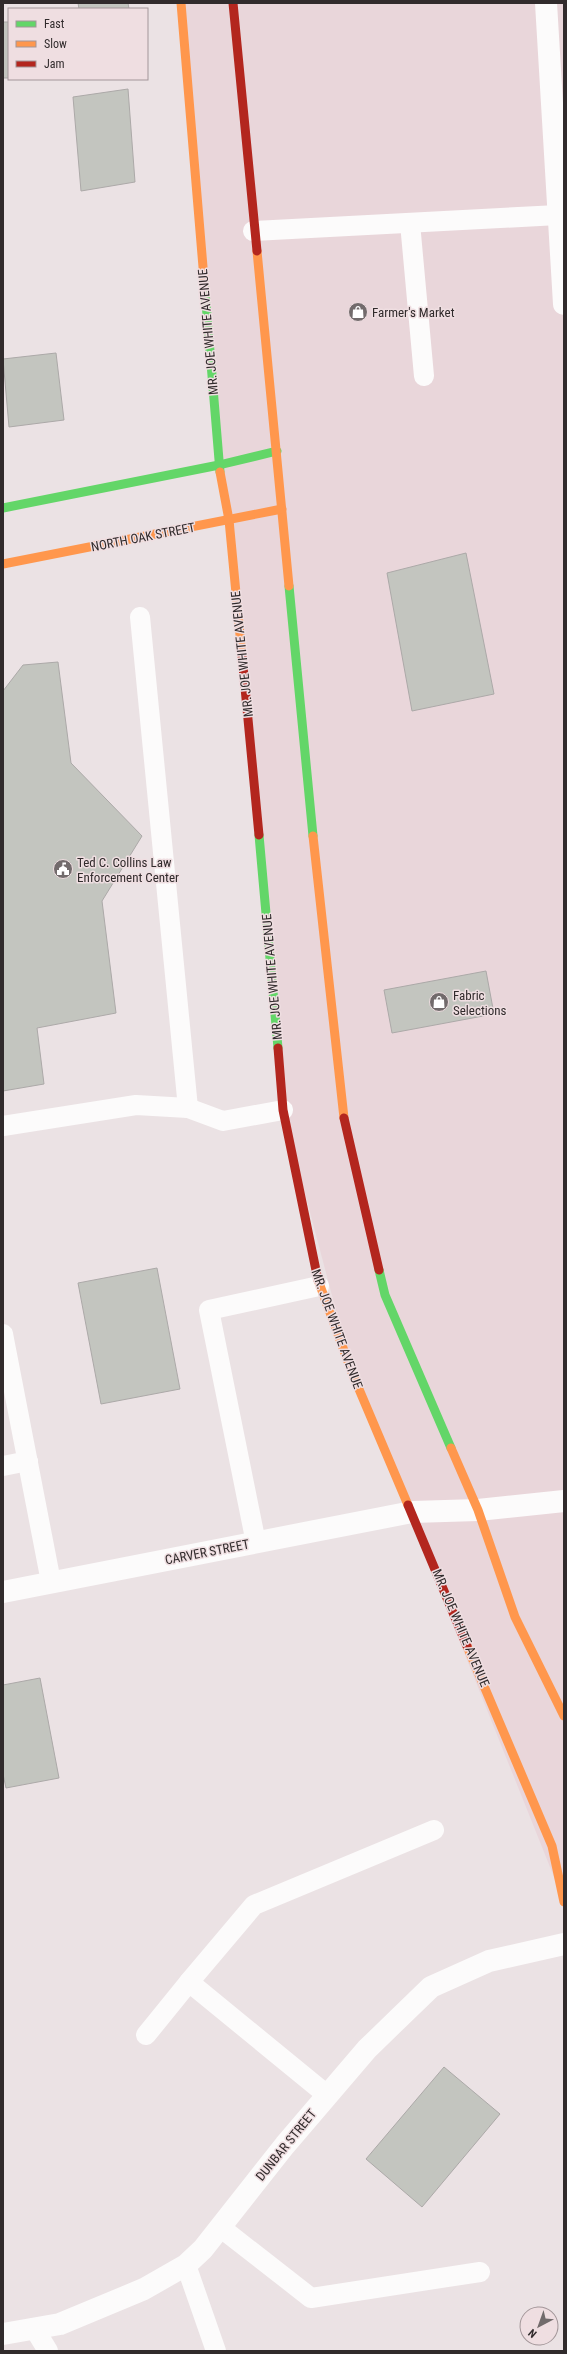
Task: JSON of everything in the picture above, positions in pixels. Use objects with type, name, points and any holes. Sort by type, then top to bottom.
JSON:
[{"type":"main road","name":"MR. JOE WHITE AVENUE","points":[[182,3],[219,465],[229,520],[256,795],[283,1110],[319,1286],[353,1375],[552,1846],[564,1902]]},
{"type":"main road","points":[[233,3],[253,231],[277,451],[308,790],[344,1116],[385,1295],[478,1510],[515,1617],[564,1716]]},
{"type":"main road","points":[[3,508],[219,465],[277,451]]},
{"type":"main road","name":"NORTH OAK STREET","points":[[3,564],[282,509]]},
{"type":"street","points":[[546,3],[564,304]]},
{"type":"street","name":"CARVER STREET","points":[[3,1592],[412,1512],[478,1510],[564,1501]]},
{"type":"street","name":"DUNBAR STREET","points":[[3,2334],[60,2324],[144,2289],[186,2265],[220,2227],[327,2095],[367,2049],[431,1987],[489,1961],[564,1944]]},
{"type":"lane","points":[[253,231],[558,215]]},
{"type":"lane","points":[[410,223],[424,376]]},
{"type":"lane","points":[[140,617],[188,1108]]},
{"type":"lane","points":[[3,1126],[136,1105],[188,1108],[223,1121],[283,1110]]},
{"type":"lane","points":[[256,1543],[209,1310],[319,1286]]},
{"type":"lane","points":[[3,1334],[5,1355],[52,1582]]},
{"type":"lane","points":[[3,1466],[28,1461]]},
{"type":"lane","points":[[146,2035],[254,1905],[434,1830]]},
{"type":"lane","points":[[189,1982],[327,2095]]},
{"type":"lane","points":[[220,2227],[311,2298],[480,2272]]},
{"type":"lane","points":[[186,2265],[216,2351]]},
{"type":"lane","points":[[34,2328],[48,2351]]},
{"type":"shaded area","points":[[181,3],[564,3],[564,1902],[353,1375],[283,1110]]},
{"type":"building","points":[[78,3],[128,3],[129,8],[79,8]]},
{"type":"building","points":[[3,22],[8,22],[8,78],[3,78]]},
{"type":"building","points":[[128,89],[135,182],[81,191],[73,97]]},
{"type":"building","points":[[56,353],[64,420],[9,427],[3,359]]},
{"type":"building","points":[[466,553],[494,694],[412,711],[387,573]]},
{"type":"building","name":"Ted C. Collins Law Enforcement Center","points":[[58,662],[71,763],[142,836],[102,901],[116,1013],[37,1028],[44,1084],[3,1091],[3,691],[23,665]]},
{"type":"building","name":"Fabric Selections","points":[[486,971],[494,1014],[392,1033],[384,990]]},
{"type":"building","points":[[157,1268],[180,1389],[101,1404],[78,1283]]},
{"type":"building","points":[[40,1678],[59,1778],[6,1788],[3,1774],[3,1685]]},
{"type":"building","points":[[444,2067],[500,2114],[422,2207],[366,2159]]},
{"type":"traffic: fast","points":[[204,279],[220,472]]},
{"type":"traffic: fast","points":[[3,508],[219,465],[277,451]]},
{"type":"traffic: fast","points":[[289,586],[313,836]]},
{"type":"traffic: fast","points":[[259,835],[278,1048]]},
{"type":"traffic: fast","points":[[379,1270],[385,1295],[451,1448]]},
{"type":"traffic: slow","points":[[181,3],[204,279]]},
{"type":"traffic: slow","points":[[257,251],[289,586]]},
{"type":"traffic: slow","points":[[220,472],[229,520],[242,656]]},
{"type":"traffic: slow","points":[[3,564],[282,509]]},
{"type":"traffic: slow","points":[[313,836],[344,1118]]},
{"type":"traffic: slow","points":[[318,1280],[353,1375],[408,1505]]},
{"type":"traffic: slow","points":[[451,1448],[478,1510],[515,1617],[564,1716]]},
{"type":"traffic: slow","points":[[467,1646],[552,1846],[564,1902]]},
{"type":"traffic: jam","points":[[233,3],[257,251]]},
{"type":"traffic: jam","points":[[242,656],[259,835]]},
{"type":"traffic: jam","points":[[278,1048],[283,1110],[318,1280]]},
{"type":"traffic: jam","points":[[344,1118],[379,1270]]},
{"type":"traffic: jam","points":[[408,1505],[467,1646]]},
{"type":"place","name":"Farmer's Market","points":[[358,312]]},
{"type":"place","name":"Ted C. Collins Law Enforcement Center","points":[[63,869]]},
{"type":"place","name":"Fabric Selections","points":[[439,1002]]}]
